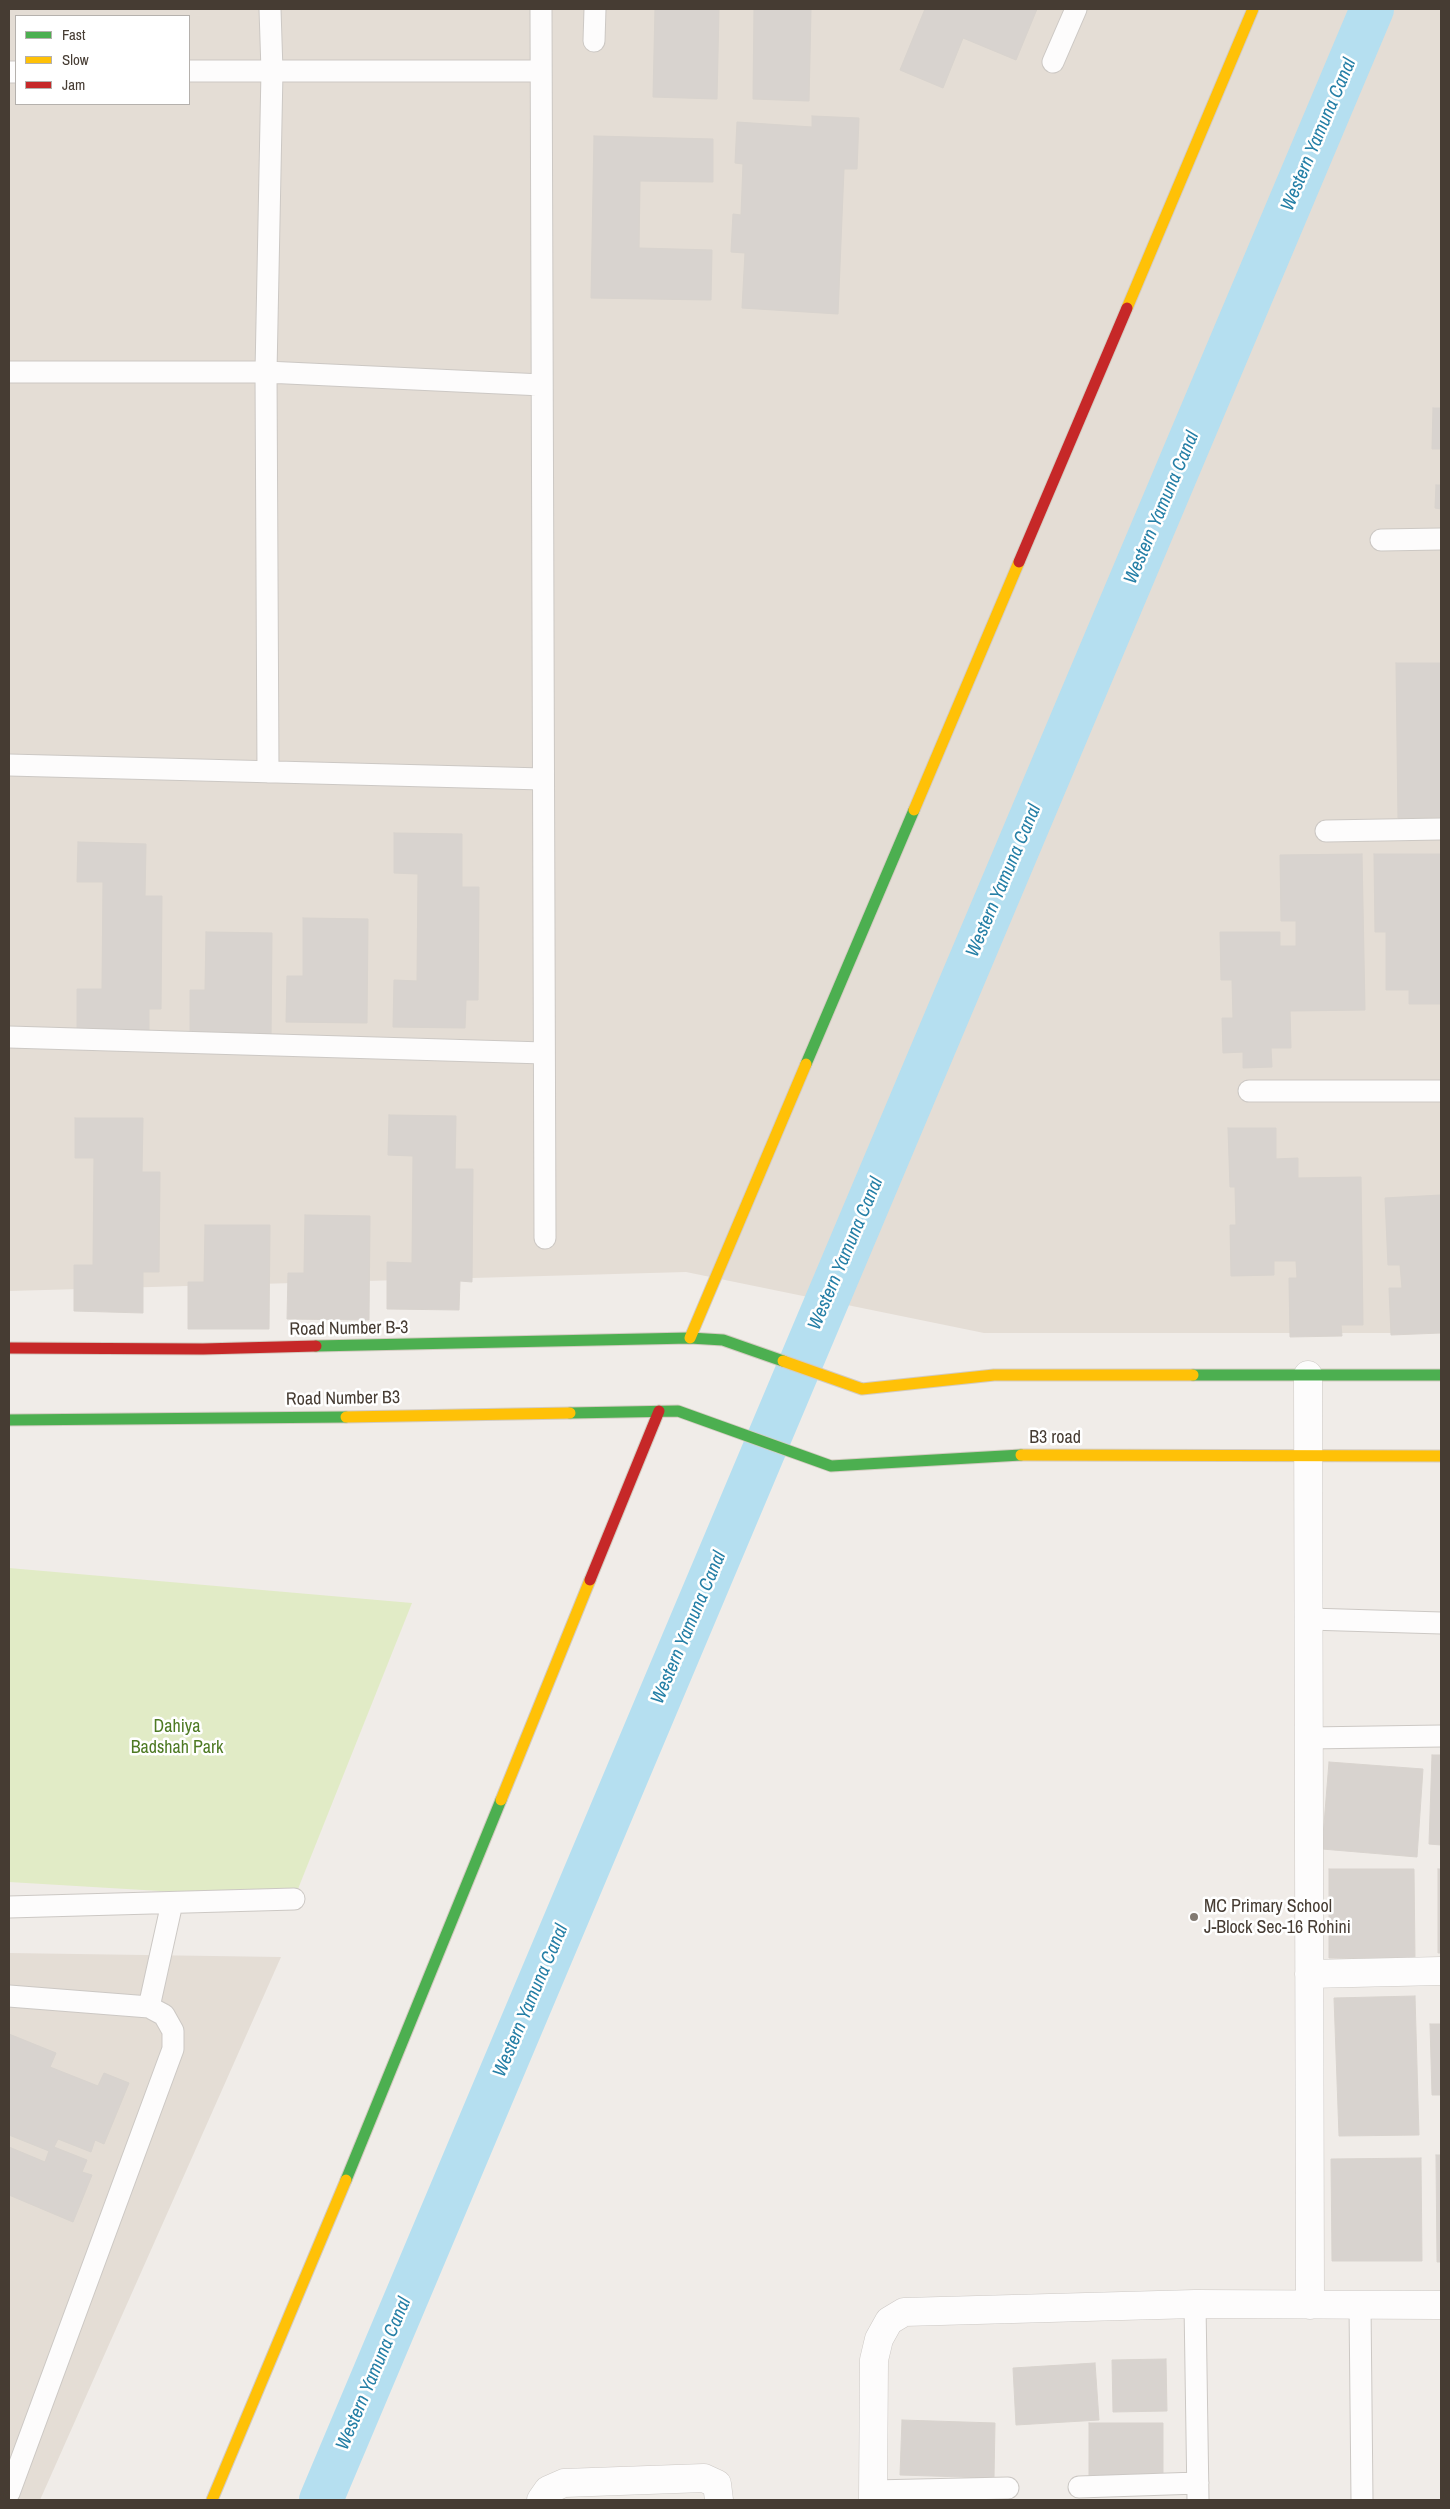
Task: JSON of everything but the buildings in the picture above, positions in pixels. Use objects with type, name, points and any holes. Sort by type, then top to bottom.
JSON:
[{"type":"street","points":[[1253,9],[690,1338],[723,1340],[862,1389],[994,1375],[1441,1375]]},
{"type":"street","name":"Road Number B-3","points":[[9,1348],[203,1349],[690,1338]]},
{"type":"street","points":[[1308,1375],[1310,2304]]},
{"type":"street","points":[[212,2500],[329,2223],[659,1411]]},
{"type":"street","name":"B3 road","points":[[678,1411],[831,1466],[1004,1455],[1441,1456]]},
{"type":"street","name":"Road Number B3","points":[[9,1420],[678,1411]]},
{"type":"street","points":[[1309,1974],[1441,1971]]},
{"type":"street","points":[[873,2496],[874,2360],[879,2339],[890,2320],[904,2312],[1195,2304],[1441,2305]]},
{"type":"street","points":[[550,2497],[564,2483],[704,2478],[717,2484],[719,2500]]},
{"type":"lane","points":[[268,772],[266,372],[272,71],[270,9]]},
{"type":"lane","points":[[540,9],[545,1238]]},
{"type":"lane","points":[[594,41],[595,9]]},
{"type":"lane","points":[[1053,62],[1076,9]]},
{"type":"lane","points":[[190,71],[541,71]]},
{"type":"lane","points":[[9,372],[266,372],[542,385]]},
{"type":"lane","points":[[1381,540],[1441,539]]},
{"type":"lane","points":[[9,765],[543,779]]},
{"type":"lane","points":[[1326,831],[1441,829]]},
{"type":"lane","points":[[9,1037],[544,1053]]},
{"type":"lane","points":[[1250,1091],[1441,1091]]},
{"type":"lane","points":[[1309,1619],[1441,1623]]},
{"type":"lane","points":[[1309,1738],[1441,1736]]},
{"type":"lane","points":[[9,1907],[294,1899]]},
{"type":"lane","points":[[149,2007],[172,1903]]},
{"type":"lane","points":[[9,1996],[149,2007],[164,2015],[169,2023],[173,2031],[174,2049],[9,2492]]},
{"type":"lane","points":[[1079,2486],[1198,2492],[1195,2304]]},
{"type":"lane","points":[[1360,2305],[1362,2500]]},
{"type":"lane","points":[[873,2496],[1008,2488]]},
{"type":"shaded area","points":[[9,9],[1441,9],[1441,1333],[984,1333],[686,1272],[9,1291]]},
{"type":"shaded area","points":[[9,1953],[281,1957],[40,2500],[9,2500]]},
{"type":"green space","name":"Dahiya Badshah Park","points":[[9,1568],[412,1603],[294,1899],[9,1882]]},
{"type":"waterway","name":"Western Yamuna Canal","points":[[321,2500],[1372,9]]},
{"type":"traffic: fast","points":[[806,1064],[914,810]]},
{"type":"traffic: fast","points":[[316,1346],[690,1338],[723,1340],[783,1361]]},
{"type":"traffic: fast","points":[[1193,1375],[1441,1375]]},
{"type":"traffic: fast","points":[[570,1413],[678,1411],[831,1466],[1021,1455]]},
{"type":"traffic: fast","points":[[9,1420],[346,1417]]},
{"type":"traffic: fast","points":[[346,2180],[501,1800]]},
{"type":"traffic: slow","points":[[1127,308],[1253,9]]},
{"type":"traffic: slow","points":[[914,810],[1019,562]]},
{"type":"traffic: slow","points":[[690,1338],[806,1064]]},
{"type":"traffic: slow","points":[[783,1361],[862,1389],[994,1375],[1193,1375]]},
{"type":"traffic: slow","points":[[346,1417],[570,1413]]},
{"type":"traffic: slow","points":[[1021,1455],[1441,1456]]},
{"type":"traffic: slow","points":[[501,1800],[590,1580]]},
{"type":"traffic: slow","points":[[212,2500],[346,2180]]},
{"type":"traffic: jam","points":[[1019,562],[1127,308]]},
{"type":"traffic: jam","points":[[9,1348],[203,1349],[316,1346]]},
{"type":"traffic: jam","points":[[590,1580],[659,1411]]},
{"type":"place","name":"MC Primary School J-Block Sec-16 Rohini","points":[[1194,1917]]}]
